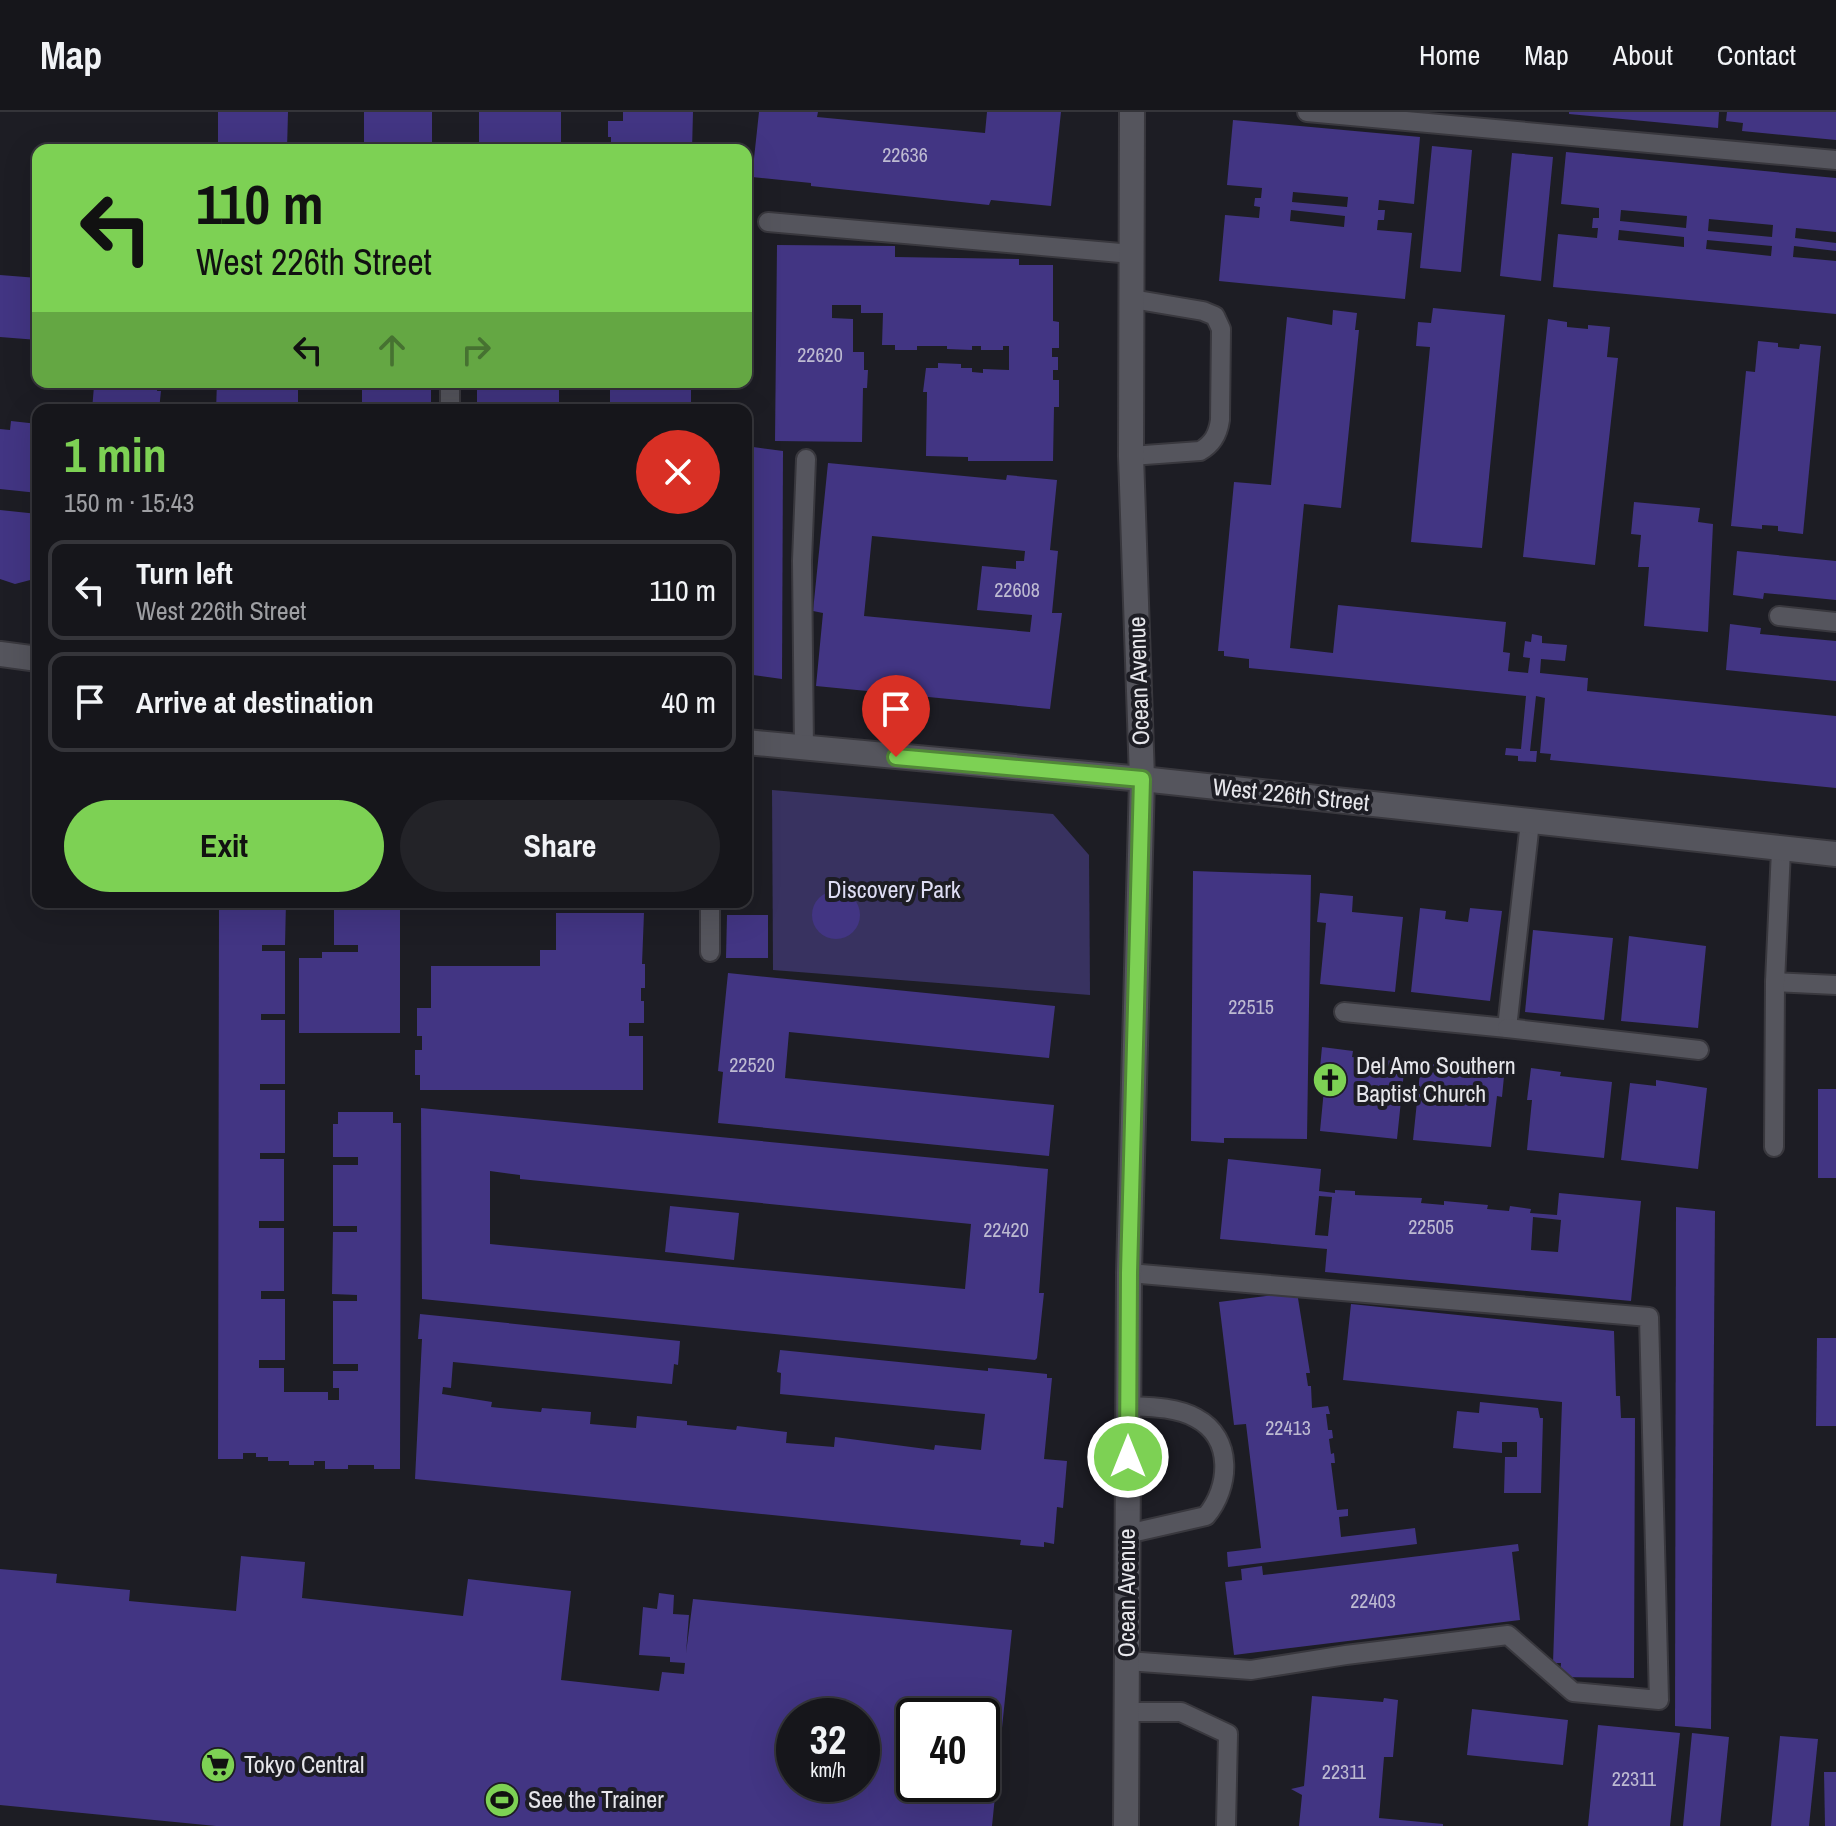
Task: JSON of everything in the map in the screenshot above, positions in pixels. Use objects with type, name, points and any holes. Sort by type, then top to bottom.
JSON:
[{"type":"street","name":"Ocean Avenue","points":[[1126,1826],[1129,1273],[1142,779],[1131,456],[1132,112]]},
{"type":"street","points":[[0,654],[32,658]]},
{"type":"street","name":"West 226th Street","points":[[752,743],[1142,779],[1836,854]]},
{"type":"lane","points":[[1307,112],[1836,160]]},
{"type":"lane","points":[[768,222],[1132,254]]},
{"type":"lane","points":[[1131,456],[1200,451],[1208,447],[1218,434],[1221,329],[1215,316],[1203,311],[1132,299]]},
{"type":"lane","points":[[804,749],[802,561],[806,459]]},
{"type":"lane","points":[[1779,616],[1836,622]]},
{"type":"lane","points":[[1507,1028],[1530,822]]},
{"type":"lane","points":[[1774,1147],[1775,982],[1781,850]]},
{"type":"lane","points":[[710,908],[710,952]]},
{"type":"lane","points":[[1775,982],[1836,985]]},
{"type":"lane","points":[[1344,1012],[1699,1050]]},
{"type":"lane","points":[[1127,1661],[1251,1670],[1508,1635],[1573,1692],[1659,1700],[1649,1317],[1129,1273]]},
{"type":"lane","points":[[1127,1534],[1191,1522],[1206,1516],[1219,1497],[1225,1479],[1220,1445],[1198,1418],[1158,1408],[1128,1406]]},
{"type":"lane","points":[[1127,1712],[1181,1712],[1228,1734],[1226,1826]]},
{"type":"green space","name":"Discovery Park","points":[[772,790],[1053,814],[1089,855],[1090,995],[773,970]]},
{"type":"building","points":[[218,112],[288,112],[287,144],[218,144]]},
{"type":"building","points":[[364,112],[432,112],[432,144],[364,144]]},
{"type":"building","points":[[479,112],[561,112],[561,144],[479,144]]},
{"type":"building","points":[[623,112],[693,112],[692,144],[611,144],[608,121],[623,121]]},
{"type":"building","points":[[759,112],[818,112],[817,117],[985,133],[987,112],[1061,112],[1051,206],[991,200],[989,205],[752,177]]},
{"type":"building","points":[[1569,112],[1719,112],[1718,128]]},
{"type":"building","points":[[1727,112],[1836,112],[1836,140],[1742,131],[1743,123],[1726,121]]},
{"type":"building","points":[[1233,120],[1420,137],[1414,204],[1379,200],[1378,210],[1385,210],[1384,220],[1378,220],[1377,230],[1412,233],[1405,299],[1219,281],[1225,215],[1259,218],[1260,207],[1254,206],[1255,198],[1261,198],[1262,188],[1227,185]],"holes":[[[1293,192],[1348,197],[1347,207],[1292,202]],[[1291,210],[1345,216],[1344,227],[1290,221]]]},
{"type":"building","points":[[1432,146],[1472,150],[1461,272],[1420,268]]},
{"type":"building","points":[[1566,152],[1836,178],[1836,232],[1796,228],[1795,238],[1836,243],[1836,251],[1794,246],[1793,257],[1836,261],[1836,314],[1553,287],[1558,234],[1597,238],[1598,228],[1592,228],[1593,218],[1599,218],[1599,208],[1561,204]],"holes":[[[1621,210],[1687,216],[1686,228],[1620,221]],[[1709,219],[1773,225],[1772,237],[1708,231]],[[1619,230],[1684,237],[1684,247],[1618,240]],[[1707,240],[1772,246],[1771,256],[1706,249]]]},
{"type":"building","points":[[1512,153],[1553,157],[1541,281],[1500,276]]},
{"type":"building","points":[[777,245],[895,246],[895,257],[1019,259],[1019,265],[1053,265],[1053,321],[1059,322],[1059,348],[1052,348],[1052,357],[1058,357],[1058,370],[1053,370],[1053,380],[1059,380],[1059,407],[1054,407],[1053,461],[968,461],[968,457],[926,456],[927,392],[923,392],[926,368],[938,368],[938,363],[961,364],[961,368],[972,368],[972,372],[983,373],[983,369],[1009,370],[1009,346],[1003,346],[1003,350],[981,350],[981,346],[972,346],[972,350],[917,346],[917,350],[895,350],[895,345],[882,345],[883,313],[861,313],[861,305],[832,305],[832,318],[853,319],[853,352],[864,352],[864,370],[868,370],[867,388],[863,388],[862,442],[775,441]]},
{"type":"building","points":[[0,275],[32,278],[32,340],[0,337]]},
{"type":"building","points":[[1433,308],[1505,315],[1482,548],[1411,542],[1430,347],[1416,346],[1418,322],[1431,323]]},
{"type":"building","points":[[1333,310],[1357,313],[1355,330],[1359,330],[1341,508],[1304,504],[1290,648],[1333,653],[1338,605],[1506,622],[1503,652],[1510,653],[1508,671],[1528,673],[1530,658],[1523,657],[1525,641],[1531,642],[1532,634],[1542,636],[1542,643],[1567,645],[1565,661],[1541,659],[1540,673],[1588,678],[1587,691],[1836,716],[1836,788],[1550,760],[1551,754],[1540,753],[1545,698],[1536,696],[1530,751],[1537,751],[1536,762],[1518,761],[1518,756],[1505,755],[1506,748],[1521,749],[1526,696],[1249,668],[1249,659],[1224,656],[1224,651],[1218,651],[1234,482],[1271,485],[1287,317],[1332,325]]},
{"type":"building","points":[[1548,319],[1567,322],[1567,327],[1610,327],[1607,357],[1618,358],[1595,565],[1523,557]]},
{"type":"building","points":[[1758,341],[1799,349],[1800,344],[1821,346],[1803,534],[1778,531],[1778,526],[1762,525],[1762,529],[1731,526],[1746,371],[1755,372]]},
{"type":"building","points":[[94,388],[157,388],[157,391],[161,391],[160,404],[92,404]]},
{"type":"building","points":[[217,388],[298,388],[298,404],[216,404]]},
{"type":"building","points":[[362,388],[431,388],[431,404],[362,404]]},
{"type":"building","points":[[477,388],[559,388],[559,404],[477,404]]},
{"type":"building","points":[[610,388],[691,388],[691,404],[610,404]]},
{"type":"building","points":[[11,421],[32,423],[32,492],[0,489],[0,429],[10,430]]},
{"type":"building","points":[[752,447],[783,451],[782,679],[752,675]]},
{"type":"building","points":[[828,463],[1006,480],[1007,475],[1057,480],[1050,550],[1058,551],[1052,613],[1062,613],[1050,709],[816,686],[823,613],[813,611]],"holes":[[[872,536],[1025,551],[1024,561],[1016,561],[1016,569],[982,566],[977,610],[1032,615],[1030,632],[864,616]]]},
{"type":"building","points":[[1634,502],[1700,508],[1698,522],[1713,524],[1708,632],[1644,626],[1649,567],[1638,567],[1641,535],[1631,534]]},
{"type":"building","points":[[0,510],[32,513],[32,580],[15,584],[0,579]]},
{"type":"building","points":[[1737,551],[1836,561],[1836,600],[1764,593],[1763,599],[1733,595]]},
{"type":"building","points":[[1730,624],[1761,628],[1760,634],[1836,641],[1836,681],[1726,670]]},
{"type":"building","points":[[1193,871],[1311,875],[1307,1139],[1224,1138],[1224,1143],[1191,1141]]},
{"type":"building","points":[[836,891],[845,892],[853,898],[859,906],[859,924],[853,932],[845,938],[836,939],[827,938],[819,932],[813,924],[812,915],[813,906],[819,898],[827,892]]},
{"type":"building","points":[[1320,893],[1353,896],[1352,912],[1403,917],[1395,992],[1320,984],[1326,923],[1317,922]]},
{"type":"building","points":[[219,908],[286,908],[285,945],[262,945],[262,951],[285,951],[285,1014],[261,1014],[261,1020],[285,1020],[285,1084],[260,1084],[260,1090],[285,1090],[285,1153],[260,1153],[260,1159],[284,1159],[284,1221],[259,1221],[259,1228],[284,1228],[284,1291],[261,1291],[261,1299],[285,1299],[285,1360],[259,1360],[259,1368],[284,1368],[284,1392],[328,1392],[328,1400],[339,1400],[339,1388],[333,1388],[333,1371],[358,1371],[358,1364],[333,1364],[333,1301],[357,1301],[357,1295],[332,1294],[333,1232],[357,1232],[357,1226],[333,1226],[333,1165],[358,1165],[358,1157],[333,1157],[333,1124],[338,1124],[338,1112],[393,1112],[393,1123],[401,1123],[400,1469],[348,1465],[348,1469],[325,1469],[325,1461],[314,1461],[314,1465],[289,1465],[289,1461],[268,1461],[268,1457],[256,1457],[256,1453],[243,1453],[243,1459],[218,1459]]},
{"type":"building","points":[[334,908],[400,908],[400,1033],[299,1033],[299,958],[322,958],[322,952],[358,952],[358,945],[334,945]]},
{"type":"building","points":[[1420,908],[1446,911],[1445,919],[1468,922],[1470,908],[1502,911],[1490,1001],[1411,992]]},
{"type":"building","points":[[556,913],[644,913],[642,964],[645,964],[645,988],[641,988],[641,1001],[644,1001],[644,1023],[629,1023],[629,1036],[643,1036],[643,1090],[420,1090],[420,1075],[415,1075],[415,1050],[422,1050],[422,1036],[417,1036],[417,1008],[431,1008],[431,966],[540,966],[540,950],[556,950]]},
{"type":"building","points":[[727,915],[768,915],[768,958],[726,958]]},
{"type":"building","points":[[1533,930],[1613,938],[1604,1020],[1525,1012]]},
{"type":"building","points":[[1629,936],[1706,946],[1698,1028],[1621,1021]]},
{"type":"building","points":[[728,973],[1055,1006],[1049,1058],[789,1032],[785,1078],[1054,1105],[1049,1156],[718,1123],[723,1072],[718,1071]]},
{"type":"building","points":[[1322,1047],[1353,1051],[1352,1057],[1405,1062],[1397,1139],[1320,1131],[1325,1079],[1319,1078]]},
{"type":"building","points":[[1450,1061],[1464,1063],[1464,1067],[1471,1068],[1471,1062],[1505,1066],[1502,1097],[1497,1096],[1491,1147],[1413,1140],[1421,1063],[1449,1065]]},
{"type":"building","points":[[1531,1068],[1561,1072],[1560,1076],[1612,1082],[1604,1158],[1527,1150],[1532,1100],[1527,1100]]},
{"type":"building","points":[[1656,1080],[1707,1088],[1698,1169],[1621,1160],[1630,1083],[1656,1086]]},
{"type":"building","points":[[1818,1089],[1836,1089],[1836,1178],[1818,1178]]},
{"type":"building","points":[[421,1108],[1048,1169],[1039,1293],[1044,1293],[1035,1360],[422,1299]],"holes":[[[490,1171],[520,1175],[520,1179],[971,1224],[965,1289],[490,1244]]]},
{"type":"building","points":[[1228,1159],[1321,1169],[1319,1191],[1355,1191],[1355,1195],[1422,1198],[1421,1203],[1444,1205],[1444,1201],[1488,1205],[1487,1209],[1509,1211],[1510,1206],[1531,1209],[1530,1213],[1557,1215],[1559,1193],[1641,1201],[1631,1301],[1325,1272],[1327,1249],[1220,1239]],"holes":[[[1319,1196],[1332,1197],[1328,1236],[1315,1235]],[[1533,1217],[1561,1220],[1558,1252],[1531,1250]]]},
{"type":"building","points":[[670,1206],[739,1213],[734,1260],[665,1252]]},
{"type":"building","points":[[1676,1207],[1715,1211],[1711,1729],[1675,1726]]},
{"type":"building","points":[[1297,1292],[1310,1373],[1306,1373],[1308,1386],[1311,1386],[1312,1408],[1328,1406],[1330,1414],[1326,1414],[1328,1430],[1332,1430],[1333,1438],[1329,1439],[1331,1454],[1334,1453],[1335,1463],[1331,1463],[1337,1510],[1348,1509],[1348,1516],[1339,1517],[1341,1537],[1415,1528],[1417,1544],[1228,1567],[1227,1552],[1261,1548],[1246,1424],[1234,1425],[1219,1302]]},
{"type":"building","points":[[1351,1304],[1614,1331],[1616,1396],[1620,1396],[1621,1418],[1635,1418],[1634,1678],[1560,1677],[1561,1663],[1553,1663],[1562,1402],[1343,1380]]},
{"type":"building","points":[[420,1314],[680,1341],[678,1365],[674,1364],[672,1384],[453,1362],[451,1388],[443,1387],[442,1394],[492,1402],[491,1407],[541,1412],[542,1408],[591,1412],[590,1424],[636,1428],[637,1416],[687,1421],[687,1425],[736,1430],[737,1426],[787,1432],[786,1443],[834,1447],[835,1437],[934,1450],[935,1445],[981,1450],[985,1414],[780,1394],[781,1373],[777,1372],[780,1350],[1047,1374],[1047,1378],[1052,1378],[1044,1459],[1067,1461],[1063,1508],[1057,1507],[1054,1544],[1044,1542],[1044,1547],[1020,1545],[1021,1540],[415,1479],[422,1339],[418,1339]]},
{"type":"building","points":[[1817,1338],[1836,1338],[1836,1426],[1816,1426]]},
{"type":"building","points":[[1480,1402],[1538,1408],[1540,1418],[1543,1418],[1541,1493],[1504,1493],[1505,1457],[1517,1457],[1517,1442],[1502,1442],[1502,1453],[1453,1448],[1457,1411],[1479,1413]]},
{"type":"building","points":[[1518,1544],[1519,1551],[1512,1552],[1520,1620],[1234,1655],[1225,1582],[1242,1580],[1241,1569],[1262,1566],[1263,1575]]},
{"type":"building","points":[[241,1556],[305,1562],[302,1598],[463,1616],[468,1579],[571,1591],[561,1680],[659,1691],[662,1672],[684,1674],[685,1663],[670,1662],[670,1657],[639,1655],[643,1607],[657,1609],[659,1593],[674,1595],[673,1614],[689,1615],[686,1653],[693,1599],[1012,1630],[1000,1748],[1000,1698],[896,1698],[896,1802],[994,1802],[992,1826],[216,1826],[0,1805],[0,1569],[57,1574],[56,1583],[130,1590],[129,1601],[236,1611]]},
{"type":"building","points":[[1312,1696],[1383,1702],[1384,1698],[1398,1700],[1393,1757],[1384,1757],[1379,1818],[1443,1826],[1299,1826],[1302,1795],[1291,1789],[1304,1786]]},
{"type":"building","points":[[1472,1709],[1568,1720],[1563,1765],[1467,1755]]},
{"type":"building","points":[[1598,1725],[1680,1733],[1670,1826],[1588,1826]]},
{"type":"building","points":[[1692,1733],[1729,1737],[1720,1826],[1683,1826]]},
{"type":"building","points":[[1780,1736],[1818,1739],[1809,1826],[1771,1826]]},
{"type":"building","points":[[1824,1772],[1836,1772],[1836,1826],[1825,1826]]},
{"type":"place","name":"Del Amo Southern Baptist Church","points":[[1330,1080]]},
{"type":"place","name":"Tokyo Central","points":[[218,1765]]},
{"type":"place","name":"See the Trainer","points":[[502,1800]]},
{"type":"route","points":[[896,757],[1142,779],[1129,1273],[1128,1457]]}]
